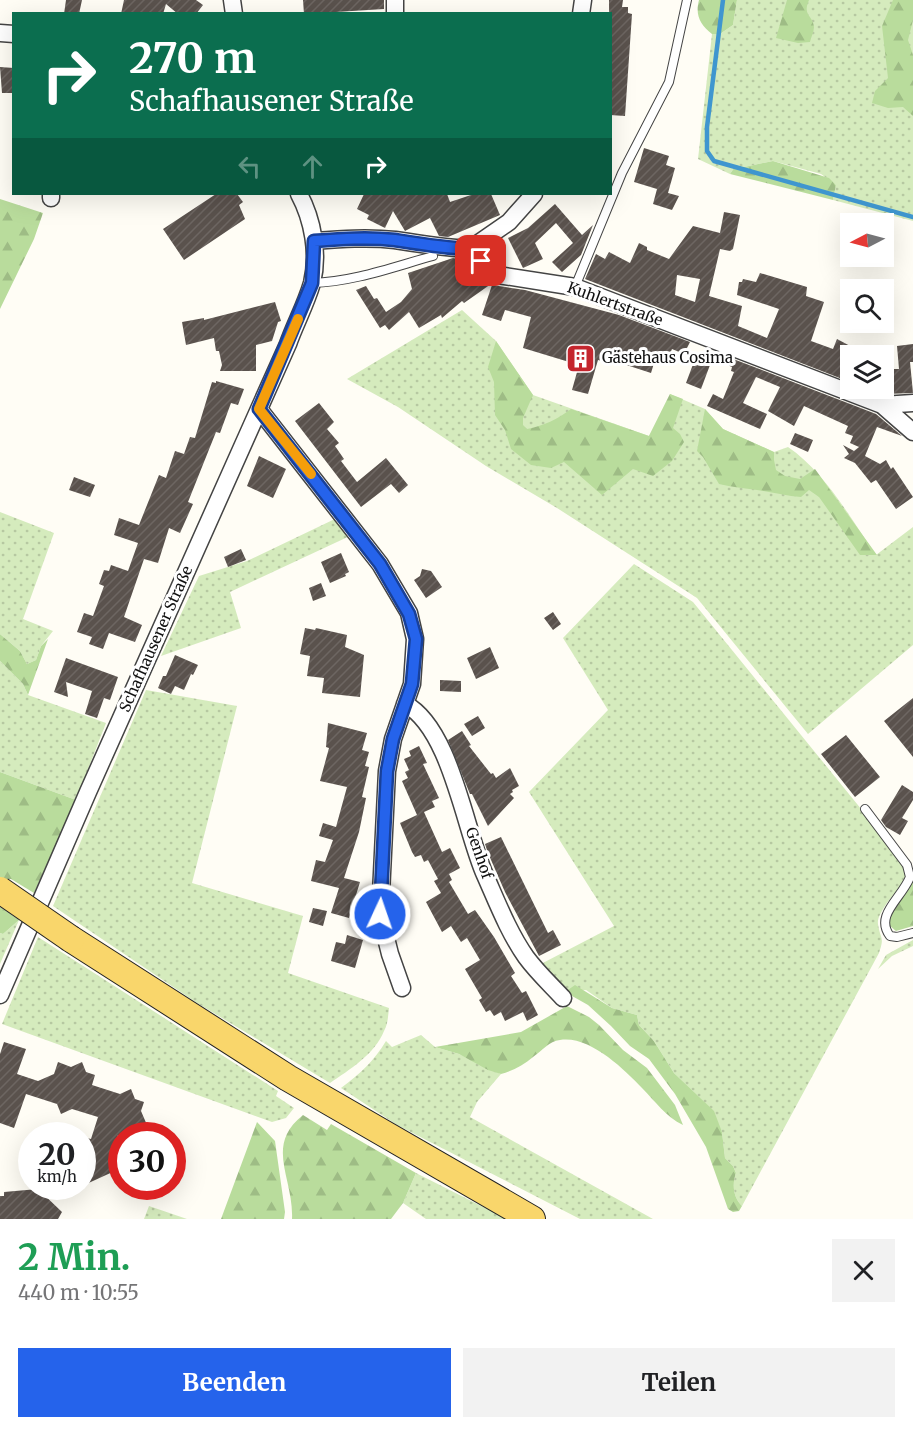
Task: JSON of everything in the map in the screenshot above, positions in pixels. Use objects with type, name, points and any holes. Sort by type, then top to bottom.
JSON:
[{"type":"main road","points":[[0,891],[288,1078],[532,1219]]},
{"type":"street","name":"Schafhausener Straße","points":[[0,995],[259,409],[312,283],[314,241],[307,209],[300,195]]},
{"type":"street","points":[[314,241],[361,238],[394,240],[440,248],[470,249],[509,222],[533,195]]},
{"type":"street","name":"Kuhlertstraße","points":[[470,249],[492,274],[575,287],[882,405],[913,403]]},
{"type":"street","points":[[882,405],[913,432]]},
{"type":"street","points":[[259,409],[380,564],[409,614],[416,639],[412,684],[393,739],[387,771],[380,914],[390,954],[402,988]]},
{"type":"street","name":"Genhof","points":[[405,704],[412,708],[429,728],[448,762],[484,872],[506,921],[526,957],[563,998]]},
{"type":"lane","points":[[575,287],[622,173],[669,82],[687,0]]},
{"type":"lane","points":[[312,283],[329,283],[362,276],[433,256]]},
{"type":"lane","points":[[865,809],[907,865],[910,877],[901,895],[887,912],[884,921],[885,929],[890,936],[897,937],[913,933]]},
{"type":"green space","points":[[699,0],[737,0],[733,25],[720,34],[712,34],[704,27],[700,19]]},
{"type":"green space","points":[[737,0],[913,0],[913,221],[894,216],[894,213],[883,213],[833,200],[836,185],[821,174],[773,161],[744,167],[736,165],[730,174],[698,159],[712,34],[720,34],[733,25]]},
{"type":"green space","points":[[787,0],[809,0],[807,12],[814,27],[810,42],[798,43],[776,38]]},
{"type":"green space","points":[[893,0],[913,0],[913,20],[908,40],[913,55],[913,116],[903,107],[888,108],[872,103],[875,91],[888,78],[882,26]]},
{"type":"green space","points":[[773,161],[829,178],[836,185],[833,200],[730,174],[736,165],[744,167]]},
{"type":"green space","points":[[0,199],[43,213],[34,239],[0,309]]},
{"type":"green space","points":[[462,310],[496,341],[533,395],[649,436],[670,394],[705,409],[723,429],[774,452],[788,447],[801,457],[837,497],[876,555],[913,527],[913,645],[808,734],[697,598],[557,508],[486,466],[398,407],[347,379]]},
{"type":"green space","points":[[496,341],[533,395],[523,418],[523,425],[527,429],[550,422],[571,409],[649,436],[670,394],[683,399],[673,428],[684,442],[672,461],[653,476],[633,469],[602,495],[564,462],[551,468],[531,465],[511,449],[505,430],[495,415],[494,382],[488,367]]},
{"type":"green space","points":[[705,409],[723,429],[774,452],[776,470],[785,476],[800,479],[815,469],[877,555],[860,555],[819,497],[809,490],[801,497],[719,484],[697,451]]},
{"type":"green space","points":[[0,512],[54,533],[23,619],[53,631],[41,646],[36,660],[27,664],[20,651],[0,634]]},
{"type":"green space","points":[[339,517],[352,535],[230,592],[241,628],[161,656],[199,576],[247,561]]},
{"type":"green space","points":[[634,564],[693,602],[866,815],[904,866],[906,878],[904,883],[887,903],[878,920],[882,940],[879,953],[742,1206],[734,1190],[736,1173],[725,1158],[722,1132],[703,1101],[674,1073],[654,1041],[639,1025],[637,1015],[612,1008],[586,990],[565,992],[539,965],[614,926],[529,792],[608,710],[563,638]]},
{"type":"green space","points":[[0,634],[20,651],[27,664],[36,660],[41,646],[48,639],[28,695],[23,684],[0,661]]},
{"type":"green space","points":[[0,661],[23,684],[28,695],[106,723],[76,800],[0,772]]},
{"type":"green space","points":[[146,690],[237,706],[192,883],[303,916],[288,973],[389,1008],[385,1028],[374,1047],[361,1061],[330,1083],[197,1003],[53,906]]},
{"type":"green space","points":[[0,772],[76,800],[34,893],[11,879],[5,880],[0,877]]},
{"type":"green space","points":[[913,879],[913,926],[896,931],[890,926],[890,916]]},
{"type":"green space","points":[[0,907],[19,920],[3,934],[0,933]]},
{"type":"green space","points":[[19,920],[0,964],[0,933],[3,934]]},
{"type":"green space","points":[[38,937],[278,1091],[276,1096],[294,1108],[286,1118],[272,1122],[2,1024]]},
{"type":"green space","points":[[913,940],[913,946],[892,956],[878,969],[886,955]]},
{"type":"green space","points":[[575,985],[612,1008],[637,1015],[639,1025],[654,1041],[674,1073],[714,1111],[722,1132],[725,1158],[736,1173],[734,1190],[742,1206],[739,1211],[733,1212],[728,1209],[706,1147],[675,1094],[649,1059],[630,1046],[588,1005],[565,992]]},
{"type":"green space","points":[[567,1006],[589,1017],[623,1050],[647,1068],[675,1105],[683,1125],[666,1113],[616,1063],[583,1043],[571,1040],[556,1041],[522,1065],[501,1074],[488,1070],[459,1054],[435,1047],[521,1032]]},
{"type":"green space","points":[[421,1035],[435,1047],[459,1054],[501,1074],[477,1102],[470,1117],[653,1219],[580,1219],[397,1125],[341,1088],[366,1067],[386,1041],[392,1047]]},
{"type":"green space","points":[[303,1115],[327,1130],[331,1124],[416,1173],[403,1203],[391,1219],[292,1219],[283,1151],[285,1139],[291,1127]]},
{"type":"green space","points":[[257,1122],[275,1141],[284,1219],[221,1219]]},
{"type":"green space","points":[[416,1173],[507,1219],[426,1219],[403,1203]]},
{"type":"green space","points":[[149,1206],[187,1219],[144,1219]]},
{"type":"building","points":[[66,0],[82,0],[79,12],[64,12]]},
{"type":"building","points":[[124,0],[196,0],[203,5],[198,12],[176,12],[166,4],[164,12],[121,12]]},
{"type":"building","points":[[303,0],[384,0],[384,9],[304,12]]},
{"type":"building","points":[[609,0],[623,0],[622,7],[628,7],[628,13],[632,14],[625,116],[612,115],[612,12],[609,12]]},
{"type":"building","points":[[0,67],[12,68],[12,93],[2,93]]},
{"type":"building","points":[[644,148],[669,156],[666,165],[675,168],[668,193],[679,196],[672,210],[653,204],[657,189],[634,182]]},
{"type":"building","points":[[214,195],[238,195],[243,202],[239,205],[245,219],[184,260],[163,229]]},
{"type":"building","points":[[364,195],[447,195],[450,202],[471,195],[491,195],[500,215],[448,237],[439,236],[430,218],[405,231],[393,211],[385,228],[367,219],[369,215],[357,209]]},
{"type":"building","points":[[555,204],[582,235],[593,225],[581,255],[562,272],[552,262],[573,243],[556,223],[535,243],[543,259],[523,268],[508,238],[528,228]]},
{"type":"building","points":[[724,212],[740,215],[733,249],[730,251],[720,249],[709,296],[742,306],[738,326],[767,338],[779,309],[737,295],[739,282],[743,279],[756,282],[760,273],[807,287],[806,296],[824,302],[811,341],[833,349],[837,339],[848,345],[840,345],[840,378],[585,279],[596,254],[605,259],[609,252],[630,263],[639,243],[647,247],[647,250],[669,259],[693,226],[720,233]],"holes":[[[677,275],[700,279],[695,302],[675,295]]]},
{"type":"building","points":[[453,258],[458,259],[476,280],[480,277],[491,284],[464,303],[462,301],[442,318],[441,315],[419,328],[409,312],[389,330],[385,325],[380,328],[356,290],[366,286],[386,312],[401,302],[412,289],[408,273]]},
{"type":"building","points":[[492,285],[525,290],[619,315],[690,342],[684,354],[672,349],[669,356],[664,354],[662,362],[655,360],[651,373],[611,360],[610,363],[598,360],[588,394],[572,390],[579,365],[523,348],[531,317],[505,310],[501,321],[482,315]]},
{"type":"building","points":[[275,302],[281,321],[278,322],[272,341],[256,345],[256,371],[220,371],[222,365],[214,338],[186,345],[182,322],[204,318],[204,320]]},
{"type":"building","points":[[913,344],[913,362],[910,362],[913,393],[894,394],[894,369],[899,369],[897,346]]},
{"type":"building","points":[[728,357],[876,414],[902,436],[877,427],[865,456],[880,464],[886,460],[913,497],[896,509],[876,480],[871,483],[855,463],[844,458],[849,454],[843,445],[854,451],[859,447],[850,443],[853,436],[845,433],[848,426],[804,406],[794,426],[768,411],[780,387],[756,377],[743,403],[767,414],[760,429],[707,406],[713,394],[723,399],[734,372],[731,371],[732,367],[725,364]]},
{"type":"building","points":[[695,359],[710,365],[701,389],[686,383]]},
{"type":"building","points":[[216,381],[244,389],[238,405],[231,403],[220,433],[216,432],[188,502],[193,504],[180,533],[169,528],[158,563],[144,559],[124,617],[142,625],[135,642],[109,633],[103,649],[89,644],[92,637],[77,632],[84,613],[93,616],[104,586],[99,584],[104,570],[109,571],[111,565],[128,571],[138,543],[114,535],[119,518],[139,525],[159,475],[166,478],[175,451],[184,454],[190,437],[195,438],[212,382],[216,383]]},
{"type":"building","points":[[319,403],[334,422],[327,429],[339,443],[335,446],[344,459],[341,461],[357,482],[386,458],[408,485],[399,493],[391,484],[361,507],[295,421]]},
{"type":"building","points":[[795,433],[813,440],[808,452],[790,444]]},
{"type":"building","points":[[259,456],[286,469],[273,498],[247,486]]},
{"type":"building","points":[[74,477],[95,485],[90,497],[69,490]]},
{"type":"building","points":[[241,549],[246,560],[228,567],[224,557]]},
{"type":"building","points":[[341,553],[349,572],[345,574],[346,576],[330,583],[321,562]]},
{"type":"building","points":[[422,569],[431,571],[442,587],[426,598],[414,580],[420,576]]},
{"type":"building","points":[[321,583],[326,596],[313,601],[309,588]]},
{"type":"building","points":[[553,612],[561,624],[553,630],[544,618]]},
{"type":"building","points":[[305,628],[315,630],[316,628],[347,635],[345,647],[364,655],[360,697],[322,693],[324,678],[307,676],[310,656],[300,654]]},
{"type":"building","points":[[490,647],[499,668],[476,679],[467,658]]},
{"type":"building","points":[[175,655],[198,665],[184,690],[175,686],[171,694],[158,688]]},
{"type":"building","points":[[66,658],[118,677],[110,700],[104,698],[97,718],[85,714],[92,691],[66,682],[68,697],[54,692]]},
{"type":"building","points":[[440,680],[461,681],[461,692],[440,691]]},
{"type":"building","points":[[913,698],[913,757],[884,721]]},
{"type":"building","points":[[478,716],[485,728],[472,736],[464,724]]},
{"type":"building","points":[[328,723],[367,733],[362,750],[369,752],[365,766],[369,767],[362,797],[366,798],[359,832],[344,878],[360,882],[349,918],[331,913],[339,888],[311,881],[316,860],[325,862],[333,840],[319,836],[323,823],[336,827],[347,787],[320,781],[329,748],[326,747]]},
{"type":"building","points":[[462,731],[471,745],[469,746],[491,774],[493,773],[496,778],[510,768],[519,786],[510,794],[514,798],[488,826],[470,794],[448,740]]},
{"type":"building","points":[[846,735],[880,777],[855,797],[821,754]]},
{"type":"building","points":[[419,746],[427,763],[423,764],[439,798],[432,801],[435,807],[424,812],[442,852],[450,848],[460,868],[449,874],[452,880],[449,882],[468,914],[475,910],[515,973],[511,976],[522,993],[526,991],[538,1015],[527,1021],[523,1012],[505,1021],[501,1012],[494,1016],[490,1010],[486,1012],[479,1000],[482,998],[465,969],[480,960],[467,938],[461,942],[451,926],[442,932],[426,902],[441,893],[434,881],[438,879],[428,860],[424,862],[421,855],[415,857],[400,823],[417,815],[402,781],[408,778],[405,772],[409,770],[404,759],[411,756],[409,751]]},
{"type":"building","points":[[902,785],[913,792],[913,800],[902,818],[908,821],[900,835],[886,827],[881,820]]},
{"type":"building","points":[[501,837],[548,933],[553,930],[561,945],[539,956],[505,892],[485,844]]},
{"type":"building","points":[[313,908],[327,911],[323,926],[309,922]]},
{"type":"building","points":[[347,935],[363,940],[355,968],[331,961],[336,942],[345,944]]},
{"type":"building","points":[[4,1042],[26,1049],[17,1074],[38,1081],[54,1074],[58,1062],[71,1067],[82,1062],[86,1072],[95,1075],[92,1085],[120,1094],[131,1089],[135,1099],[144,1102],[141,1111],[146,1122],[108,1122],[108,1174],[96,1180],[98,1117],[72,1109],[61,1114],[57,1104],[26,1094],[14,1128],[0,1123],[0,1054]]},
{"type":"building","points":[[18,1191],[18,1200],[49,1200],[62,1212],[58,1219],[0,1219],[0,1196],[4,1196],[4,1192]]},
{"type":"waterway","points":[[723,0],[707,127],[707,151],[714,161],[913,217]]},
{"type":"slow traffic","points":[[298,319],[259,409],[311,474]]},
{"type":"place","name":"Gästehaus Cosima","points":[[581,358]]},
{"type":"route","points":[[380,914],[387,771],[393,739],[412,684],[416,639],[409,614],[380,564],[259,409],[312,283],[314,241],[361,238],[394,240],[440,248],[470,249],[481,261]]}]
